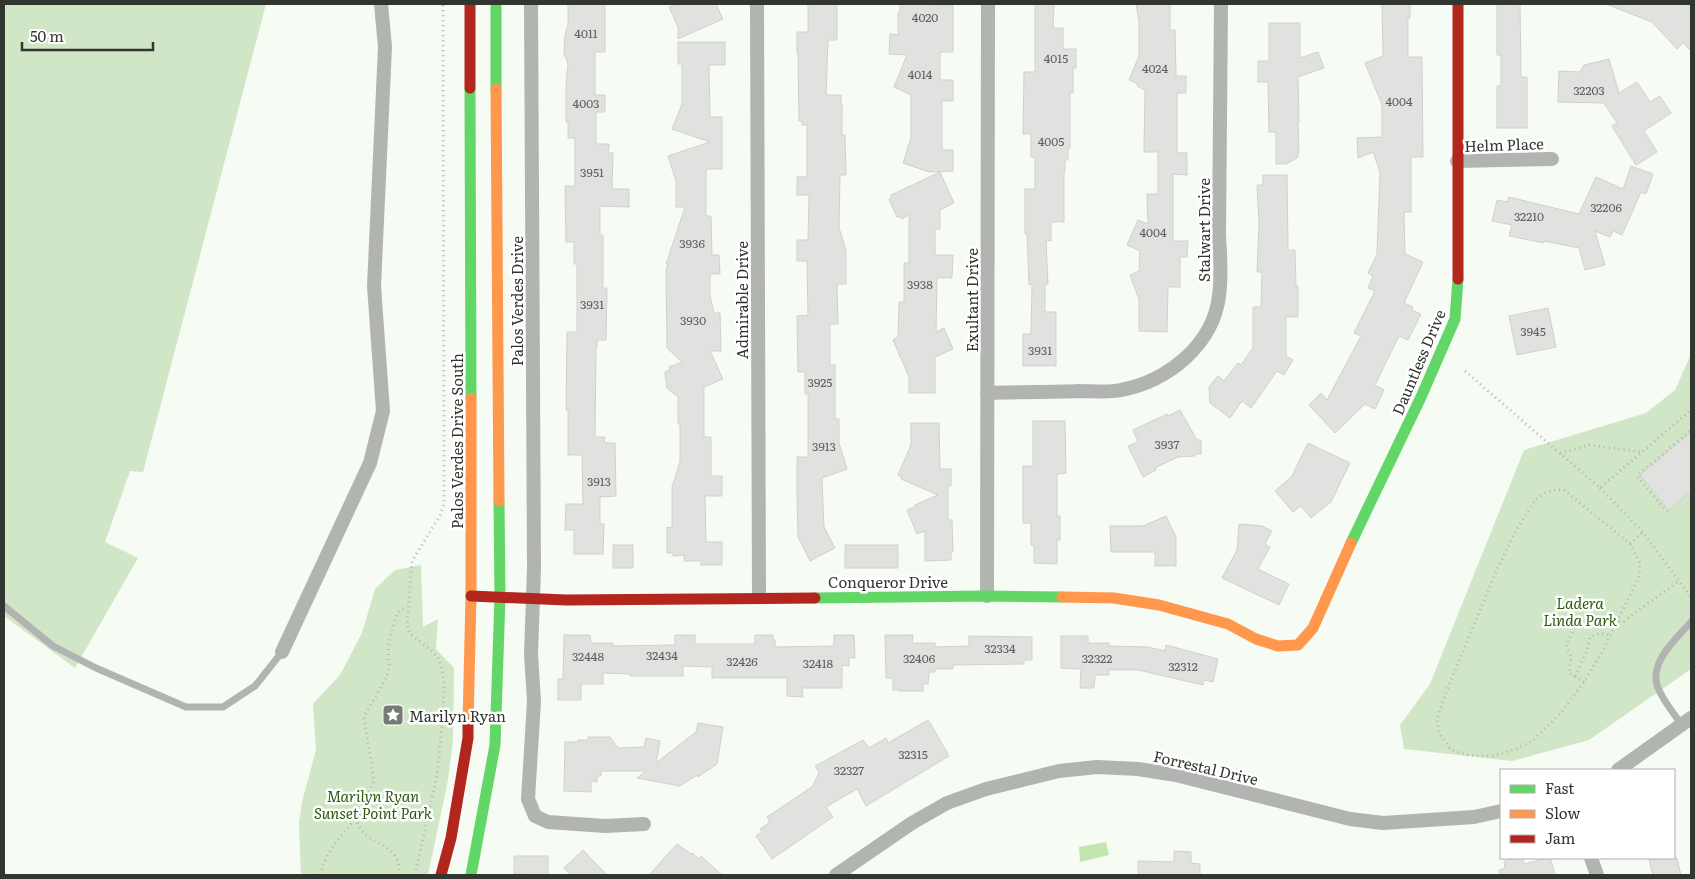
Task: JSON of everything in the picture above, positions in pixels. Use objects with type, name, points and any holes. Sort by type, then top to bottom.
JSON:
[{"type":"main road","name":"Palos Verdes Drive South","points":[[441,875],[452,838],[468,738],[471,596],[470,4]]},
{"type":"main road","points":[[472,875],[495,745],[500,597],[497,406],[496,4]]},
{"type":"main road","name":"Dauntless Drive","points":[[1298,644],[1313,628],[1421,397],[1455,319],[1458,281],[1456,161],[1458,4]]},
{"type":"main road","name":"Conqueror Drive","points":[[471,596],[566,600],[987,596],[1114,598],[1160,605],[1228,624],[1256,639],[1278,646],[1298,644]]},
{"type":"street","points":[[282,652],[370,464],[383,410],[374,286],[385,47],[381,4]]},
{"type":"street","name":"Palos Verdes Drive","points":[[531,4],[534,598],[531,654],[534,701],[528,799],[535,816],[548,822],[605,826],[644,824]]},
{"type":"street","name":"Admirable Drive","points":[[757,4],[759,597]]},
{"type":"street","name":"Exultant Drive","points":[[987,596],[988,4]]},
{"type":"street","name":"Stalwart Drive","points":[[987,393],[1120,391],[1152,382],[1176,367],[1195,348],[1212,324],[1219,297],[1221,269],[1219,234],[1221,4]]},
{"type":"street","name":"Helm Place","points":[[1456,161],[1552,159]]},
{"type":"street","points":[[1619,769],[1686,722]]},
{"type":"street","name":"Forrestal Drive","points":[[836,875],[912,823],[948,804],[986,789],[1059,771],[1097,767],[1138,769],[1176,775],[1350,819],[1383,823],[1474,817],[1500,812]]},
{"type":"street","points":[[1592,859],[1597,875]]},
{"type":"lane","points":[[4,606],[53,646],[96,668],[186,707],[222,707],[255,686],[282,652]]},
{"type":"lane","points":[[1686,722],[1656,683],[1657,667],[1668,649],[1691,622]]},
{"type":"path","points":[[415,875],[437,776],[443,716],[444,679],[439,659],[431,650],[409,633],[406,625],[412,561],[441,514],[444,503],[443,4]]},
{"type":"path","points":[[1465,371],[1600,488],[1643,532],[1690,596]]},
{"type":"path","points":[[1600,488],[1691,410]]},
{"type":"path","points":[[1667,512],[1637,476],[1691,430]]},
{"type":"path","points":[[1559,453],[1589,445],[1642,452]]},
{"type":"path","points":[[1554,490],[1564,490],[1630,544],[1640,563],[1639,577],[1602,652],[1584,682],[1562,711],[1532,741],[1516,749],[1492,756],[1468,755],[1451,750],[1439,733],[1437,719],[1447,690],[1498,567],[1516,531],[1536,500],[1545,493],[1554,490]]},
{"type":"path","points":[[1630,544],[1642,533]]},
{"type":"path","points":[[1584,682],[1569,673],[1571,657],[1566,646],[1575,628],[1596,623],[1624,621],[1679,581]]},
{"type":"path","points":[[320,875],[329,851],[360,814],[374,780],[364,717],[387,676],[389,666],[388,646],[398,612],[408,606]]},
{"type":"path","points":[[1575,676],[1587,651],[1590,637],[1601,633],[1610,635]]},
{"type":"path","points":[[356,820],[366,836],[390,850],[396,858],[400,875]]},
{"type":"green space","points":[[4,4],[266,4],[143,472],[130,471],[105,542],[138,558],[75,668],[4,616]]},
{"type":"green space","name":"Ladera Linda Park","points":[[1691,354],[1691,669],[1589,740],[1512,761],[1404,749],[1400,725],[1430,684],[1524,450],[1646,413],[1675,390]]},
{"type":"green space","name":"Marilyn Ryan Sunset Point Park","points":[[421,565],[423,627],[438,619],[436,649],[454,668],[453,740],[448,780],[428,875],[301,875],[299,823],[302,802],[316,750],[313,704],[340,675],[362,633],[375,589],[395,570]]},
{"type":"shaded area","points":[[1106,842],[1109,855],[1080,862],[1079,847]]},
{"type":"building","points":[[568,4],[605,4],[605,52],[595,52],[595,95],[605,95],[605,112],[596,112],[596,144],[609,144],[608,153],[613,153],[612,189],[629,189],[629,207],[600,206],[600,235],[603,235],[603,288],[607,288],[606,340],[597,340],[596,347],[595,437],[605,437],[604,443],[615,443],[616,496],[600,497],[600,524],[604,524],[603,554],[574,554],[574,530],[565,530],[566,504],[583,504],[582,455],[568,455],[568,410],[566,410],[567,332],[577,332],[577,264],[574,264],[574,242],[566,242],[565,186],[575,186],[575,138],[568,138],[568,122],[566,122],[568,64],[564,53],[565,35],[568,25]]},
{"type":"building","points":[[677,4],[716,4],[723,19],[678,39],[678,27],[669,7]]},
{"type":"building","points":[[808,4],[837,4],[837,40],[828,40],[826,95],[841,95],[846,175],[840,175],[839,228],[846,250],[846,284],[837,284],[838,324],[830,324],[830,365],[835,365],[835,419],[839,419],[839,443],[847,469],[822,478],[824,527],[835,548],[810,561],[798,537],[797,494],[797,457],[808,457],[808,394],[805,394],[805,372],[798,372],[797,316],[808,315],[807,261],[797,261],[797,240],[808,240],[809,195],[797,195],[797,177],[807,177],[807,125],[802,125],[802,121],[799,121],[797,32],[808,32]]},
{"type":"building","points":[[900,4],[953,5],[953,52],[940,52],[940,80],[953,80],[953,101],[942,101],[942,150],[953,150],[953,171],[929,172],[903,163],[911,138],[911,95],[894,87],[907,55],[889,54],[890,34],[898,35]]},
{"type":"building","points":[[1035,4],[1054,4],[1053,28],[1063,28],[1063,49],[1076,49],[1076,68],[1073,68],[1073,93],[1070,93],[1070,148],[1068,149],[1068,160],[1065,160],[1064,172],[1064,222],[1051,222],[1051,241],[1046,240],[1048,284],[1045,284],[1045,312],[1056,312],[1056,366],[1023,366],[1023,334],[1031,334],[1032,284],[1029,285],[1027,234],[1025,234],[1025,189],[1035,189],[1035,157],[1031,157],[1031,134],[1023,134],[1024,72],[1035,72]]},
{"type":"building","points":[[1136,4],[1170,4],[1170,30],[1175,30],[1176,76],[1186,76],[1186,93],[1177,93],[1177,153],[1187,153],[1187,175],[1173,174],[1173,241],[1188,241],[1187,257],[1180,257],[1180,287],[1168,287],[1167,332],[1139,331],[1139,299],[1130,275],[1139,271],[1140,251],[1127,245],[1138,220],[1148,224],[1147,194],[1158,194],[1158,152],[1144,152],[1145,90],[1129,80],[1139,56],[1139,21]]},
{"type":"building","points":[[1382,4],[1410,4],[1408,57],[1422,57],[1423,157],[1411,157],[1411,212],[1404,212],[1405,254],[1423,262],[1404,303],[1413,307],[1412,310],[1421,314],[1408,340],[1399,336],[1375,385],[1384,390],[1375,409],[1365,404],[1335,433],[1309,405],[1321,393],[1327,400],[1361,336],[1354,333],[1375,291],[1368,288],[1373,276],[1368,273],[1377,254],[1380,172],[1373,152],[1358,158],[1357,138],[1382,137],[1382,105],[1365,63],[1383,56]]},
{"type":"building","points":[[1497,4],[1520,4],[1521,77],[1527,77],[1527,128],[1497,128],[1497,86],[1501,86],[1501,55],[1497,55]]},
{"type":"building","points":[[1606,4],[1691,4],[1691,51],[1683,43],[1677,49],[1652,22]]},
{"type":"building","points":[[1269,23],[1300,23],[1300,58],[1318,52],[1324,68],[1298,77],[1299,152],[1297,158],[1286,164],[1276,164],[1276,132],[1269,132],[1268,82],[1258,82],[1258,61],[1269,61]]},
{"type":"building","points":[[678,42],[725,42],[725,65],[709,65],[710,117],[722,117],[722,169],[706,169],[706,216],[711,216],[712,255],[719,255],[720,274],[710,274],[710,296],[714,313],[720,313],[721,351],[710,351],[723,379],[704,387],[704,437],[711,437],[711,476],[722,476],[722,496],[705,496],[706,542],[722,542],[722,565],[701,565],[701,561],[684,561],[684,555],[673,556],[673,553],[667,553],[667,527],[672,528],[672,487],[680,462],[680,424],[678,424],[678,397],[667,388],[665,372],[670,370],[669,367],[682,362],[667,348],[666,270],[668,264],[666,264],[685,207],[676,207],[676,181],[668,156],[710,142],[672,129],[682,104],[682,64],[678,64]]},
{"type":"building","points":[[1609,59],[1619,93],[1637,82],[1650,102],[1660,96],[1671,113],[1644,131],[1657,152],[1636,165],[1612,126],[1617,123],[1604,103],[1558,102],[1559,71],[1580,72],[1584,65]]},
{"type":"building","points":[[1631,166],[1653,174],[1646,194],[1641,192],[1622,235],[1613,231],[1610,237],[1595,231],[1605,265],[1585,270],[1579,248],[1509,236],[1512,225],[1492,221],[1497,200],[1507,202],[1509,197],[1579,214],[1596,177],[1623,189]]},
{"type":"building","points":[[940,172],[954,203],[940,210],[940,229],[935,229],[935,255],[953,255],[952,278],[937,278],[936,332],[944,328],[953,349],[935,357],[935,393],[909,393],[909,377],[893,340],[898,337],[899,302],[904,302],[904,263],[909,263],[909,215],[902,219],[900,216],[897,217],[889,199],[892,198],[891,195]]},
{"type":"building","points":[[1263,175],[1287,175],[1288,250],[1295,250],[1296,286],[1298,286],[1298,317],[1286,317],[1286,356],[1293,360],[1284,375],[1277,371],[1251,408],[1242,401],[1230,418],[1210,403],[1209,387],[1218,376],[1224,381],[1238,363],[1241,365],[1253,348],[1253,307],[1261,307],[1262,272],[1257,272],[1259,224],[1257,185],[1263,185]]},
{"type":"building","points":[[1548,308],[1556,347],[1517,355],[1509,316]]},
{"type":"building","points":[[1180,410],[1197,440],[1201,440],[1201,454],[1178,457],[1155,468],[1156,470],[1143,477],[1128,446],[1138,442],[1133,430]]},
{"type":"building","points":[[1033,421],[1065,421],[1066,473],[1057,474],[1057,516],[1060,516],[1060,540],[1057,540],[1057,564],[1034,563],[1034,546],[1031,545],[1031,523],[1023,523],[1023,466],[1033,466]]},
{"type":"building","points":[[911,423],[939,423],[940,469],[951,469],[951,486],[948,486],[948,520],[952,520],[953,552],[951,552],[951,560],[925,561],[925,531],[917,534],[907,510],[938,495],[901,479],[902,477],[898,475],[911,445]]},
{"type":"building","points":[[1691,432],[1691,491],[1669,510],[1640,475]]},
{"type":"building","points":[[1308,443],[1350,463],[1331,502],[1311,518],[1301,506],[1293,512],[1275,491],[1292,476]]},
{"type":"building","points":[[1166,516],[1176,537],[1176,566],[1155,566],[1155,552],[1111,552],[1110,526],[1143,526]]},
{"type":"building","points":[[1239,524],[1262,526],[1272,531],[1265,544],[1270,547],[1258,569],[1289,584],[1279,605],[1222,578],[1237,550]]},
{"type":"building","points":[[613,545],[633,545],[633,568],[613,568]]},
{"type":"building","points":[[845,545],[898,545],[898,568],[845,568]]},
{"type":"building","points":[[564,635],[590,635],[591,643],[613,643],[613,646],[675,645],[675,635],[695,635],[695,644],[755,644],[755,635],[773,635],[775,647],[834,646],[834,635],[854,635],[855,658],[849,658],[849,666],[842,665],[842,688],[802,688],[803,697],[787,696],[787,678],[712,678],[712,667],[683,666],[683,676],[630,676],[630,674],[603,673],[603,684],[581,684],[581,700],[558,700],[558,679],[563,679]]},
{"type":"building","points":[[885,635],[913,635],[912,643],[935,643],[935,647],[969,646],[969,636],[1032,637],[1032,660],[1024,660],[1024,664],[953,665],[953,669],[935,669],[935,672],[929,672],[928,684],[923,684],[923,691],[893,690],[893,678],[886,678]]},
{"type":"building","points":[[1061,636],[1088,636],[1088,643],[1109,643],[1109,646],[1148,647],[1165,651],[1166,645],[1218,659],[1213,682],[1204,680],[1203,685],[1138,670],[1109,670],[1109,675],[1095,675],[1094,688],[1080,688],[1081,669],[1061,668]]},
{"type":"building","points":[[929,721],[949,756],[866,806],[857,789],[826,807],[833,817],[772,859],[756,836],[762,832],[760,829],[770,822],[767,817],[813,786],[819,772],[815,766],[863,740],[869,748],[886,738],[888,743]]},
{"type":"building","points":[[698,723],[723,727],[717,764],[698,777],[697,775],[680,786],[637,778],[646,771],[601,771],[601,776],[597,776],[597,782],[591,781],[591,792],[564,791],[565,742],[588,740],[588,737],[610,737],[618,748],[644,747],[646,738],[660,741],[656,763],[696,732]]},
{"type":"building","points":[[677,844],[699,859],[701,856],[722,875],[649,875]]},
{"type":"building","points":[[583,850],[607,875],[571,875],[564,868]]},
{"type":"building","points":[[1174,851],[1191,852],[1191,863],[1200,864],[1200,875],[1138,875],[1138,861],[1174,862]]},
{"type":"building","points":[[514,856],[548,856],[548,875],[514,874]]},
{"type":"building","points":[[1677,858],[1681,875],[1653,875],[1649,860]]},
{"type":"building","points":[[1523,859],[1524,864],[1548,859],[1551,860],[1555,875],[1500,875],[1499,870],[1505,868],[1504,861]]},
{"type":"traffic: fast","points":[[496,4],[496,89]]},
{"type":"traffic: fast","points":[[470,88],[471,398]]},
{"type":"traffic: fast","points":[[1351,543],[1421,397],[1455,319],[1458,279]]},
{"type":"traffic: fast","points":[[471,875],[495,745],[500,597],[499,501]]},
{"type":"traffic: fast","points":[[815,598],[1062,597]]},
{"type":"traffic: slow","points":[[496,89],[499,501]]},
{"type":"traffic: slow","points":[[468,724],[471,596],[471,398]]},
{"type":"traffic: slow","points":[[1062,597],[1114,598],[1159,605],[1228,624],[1256,639],[1278,646],[1298,645],[1313,628],[1351,543]]},
{"type":"traffic: jam","points":[[470,4],[470,88]]},
{"type":"traffic: jam","points":[[1458,4],[1458,279]]},
{"type":"traffic: jam","points":[[471,596],[566,600],[815,598]]},
{"type":"traffic: jam","points":[[441,875],[451,838],[468,738],[468,724]]},
{"type":"place","name":"Marilyn Ryan","points":[[393,715]]}]
